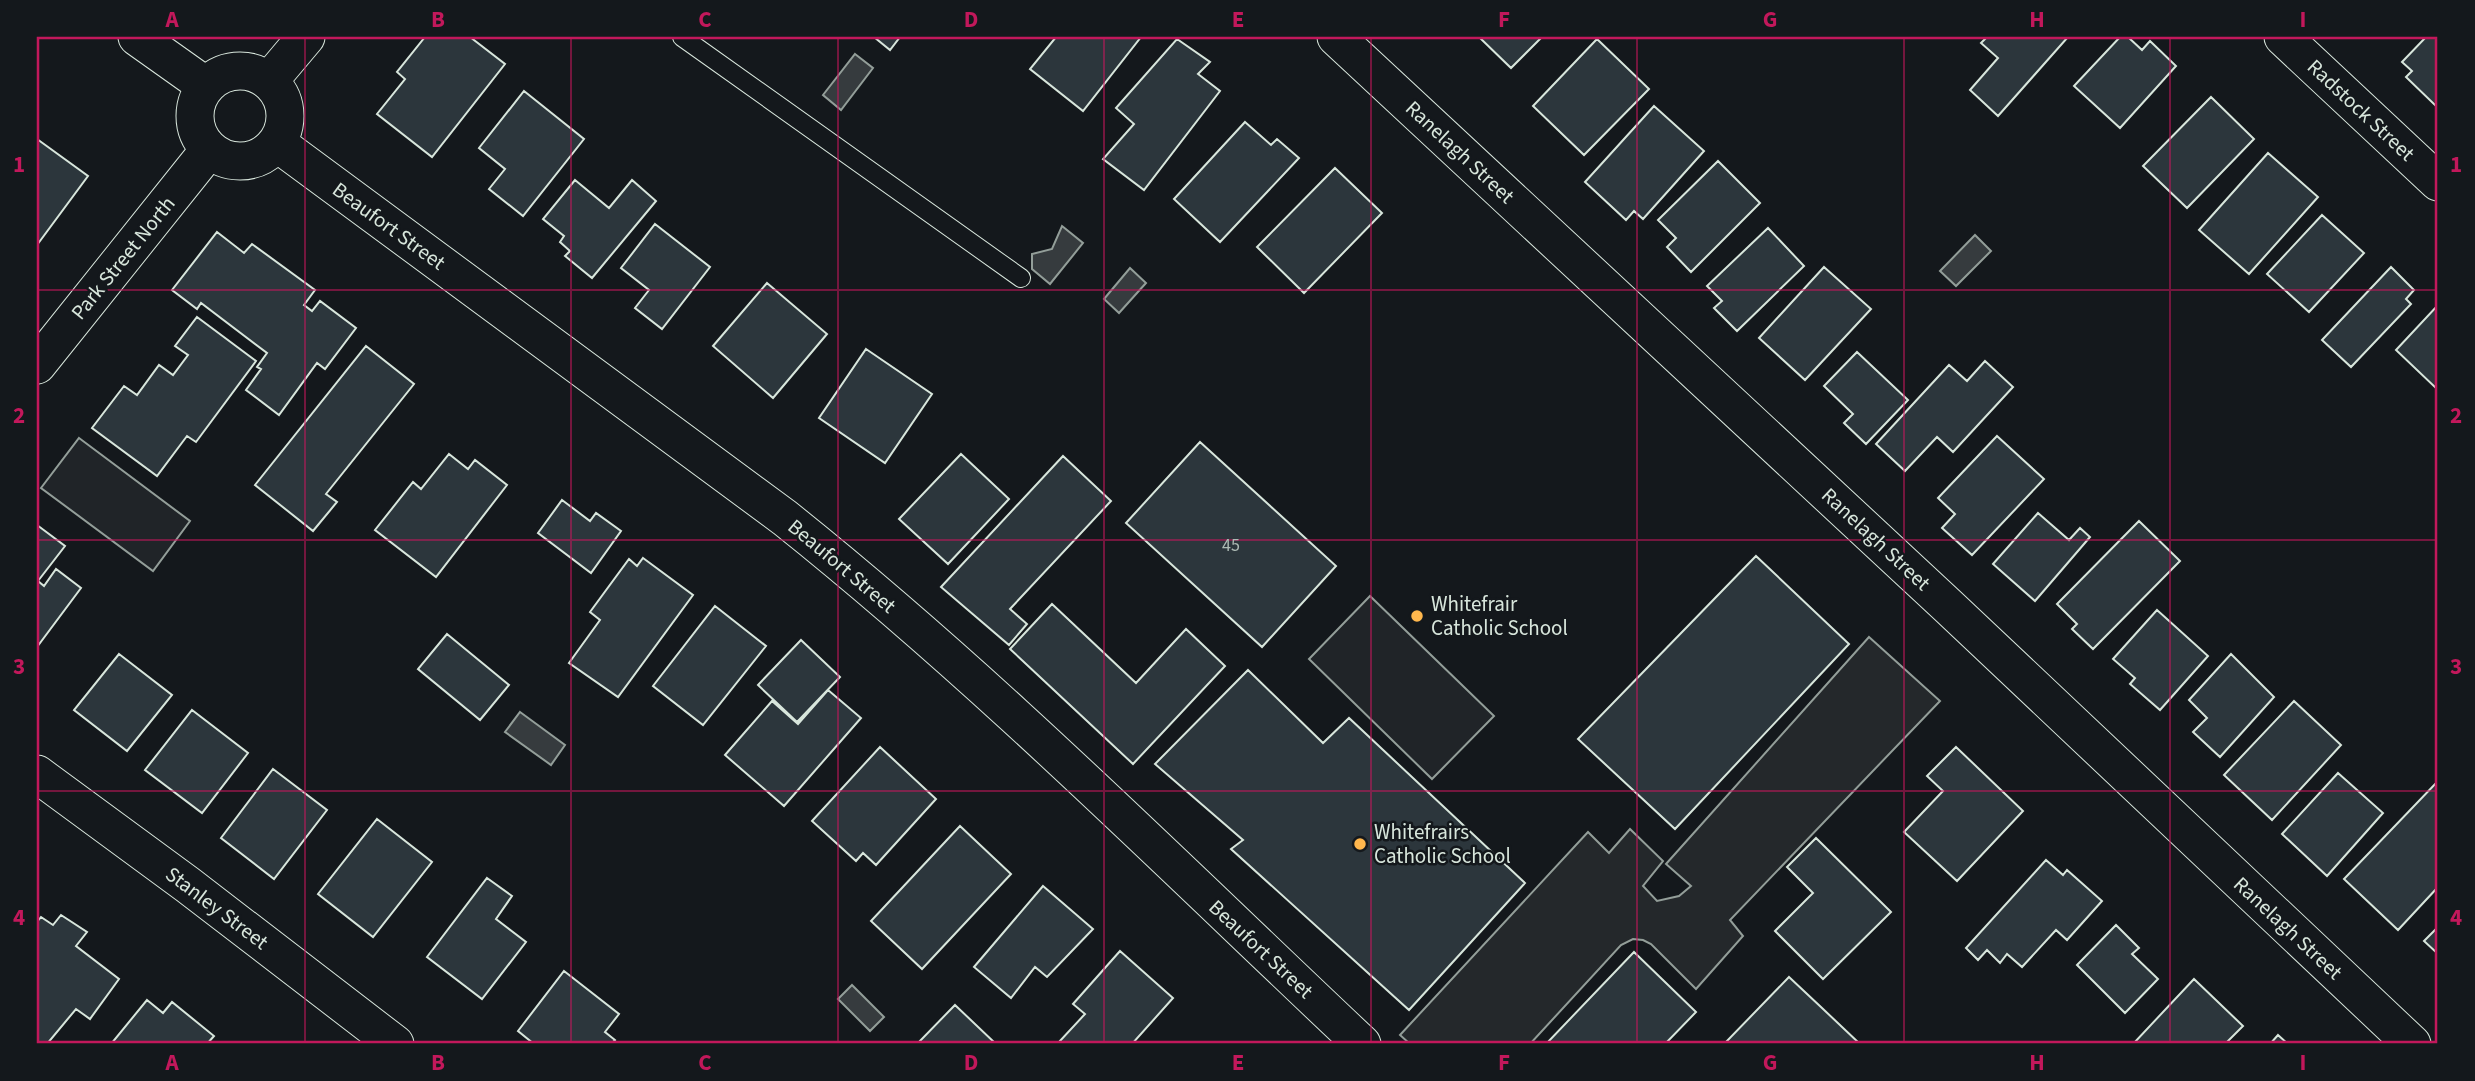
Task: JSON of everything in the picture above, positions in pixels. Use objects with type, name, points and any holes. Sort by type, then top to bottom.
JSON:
[{"type":"street","points":[[137,37],[205,86]]},
{"type":"street","points":[[269,80],[306,37]]},
{"type":"street","name":"Ranelagh Street","points":[[1336,37],[1948,606],[2412,1044]]},
{"type":"street","name":"Radstock Street","points":[[2283,37],[2438,183]]},
{"type":"street","points":[[227,72],[251,72],[269,80],[279,92],[286,112],[285,127],[277,143],[262,156],[241,162],[223,159],[209,150],[199,138],[194,120],[195,104],[205,86],[227,72]]},
{"type":"street","name":"Beaufort Street","points":[[277,143],[785,518],[855,573],[1035,736],[1362,1044]]},
{"type":"street","name":"Park Street North","points":[[37,365],[209,150]]},
{"type":"street","name":"Stanley Street","points":[[37,774],[188,885],[395,1044]]},
{"type":"lane","points":[[682,37],[1021,278]]},
{"type":"shaded area","points":[[855,54],[873,68],[841,110],[823,95]]},
{"type":"shaded area","points":[[1062,226],[1083,243],[1050,284],[1032,269],[1032,254],[1052,249]]},
{"type":"shaded area","points":[[1975,235],[1991,251],[1956,286],[1940,271]]},
{"type":"shaded area","points":[[1130,268],[1146,283],[1119,313],[1104,299]]},
{"type":"shaded area","points":[[79,438],[190,521],[153,571],[41,488]]},
{"type":"shaded area","points":[[1370,596],[1494,716],[1432,779],[1309,659]]},
{"type":"shaded area","points":[[1869,637],[1940,701],[1730,920],[1743,936],[1696,989],[1651,944],[1633,939],[1621,945],[1530,1044],[1410,1044],[1400,1035],[1588,832],[1609,853],[1630,829],[1663,861],[1643,886],[1657,901],[1679,896],[1691,886],[1666,864]]},
{"type":"shaded area","points":[[520,712],[565,745],[551,765],[505,732]]},
{"type":"shaded area","points":[[852,985],[884,1017],[870,1031],[838,999]]},
{"type":"building","points":[[425,37],[470,37],[505,64],[432,157],[377,114],[405,79],[397,72]]},
{"type":"building","points":[[874,37],[900,37],[890,50]]},
{"type":"building","points":[[1056,37],[1141,37],[1083,111],[1030,69]]},
{"type":"building","points":[[1479,37],[1542,37],[1511,68]]},
{"type":"building","points":[[1987,37],[2068,37],[1998,116],[1970,90],[1998,58],[1981,43]]},
{"type":"building","points":[[2120,37],[2128,37],[2142,50],[2150,41],[2176,66],[2120,128],[2074,86]]},
{"type":"building","points":[[2426,37],[2438,37],[2437,107],[2406,77],[2412,71],[2402,62]]},
{"type":"building","points":[[1177,39],[1210,62],[1198,74],[1220,91],[1144,190],[1103,159],[1134,124],[1116,108]]},
{"type":"building","points":[[1597,39],[1649,89],[1584,155],[1533,106]]},
{"type":"building","points":[[524,91],[584,139],[523,216],[489,189],[505,169],[479,148]]},
{"type":"building","points":[[2211,97],[2254,139],[2187,208],[2143,166]]},
{"type":"building","points":[[1654,106],[1704,151],[1643,219],[1634,211],[1626,220],[1585,182]]},
{"type":"building","points":[[1245,122],[1271,145],[1277,139],[1299,158],[1220,242],[1174,199]]},
{"type":"building","points":[[37,139],[88,176],[37,245]]},
{"type":"building","points":[[2268,153],[2318,197],[2249,274],[2199,230]]},
{"type":"building","points":[[1718,161],[1760,203],[1691,272],[1667,247],[1676,238],[1658,220]]},
{"type":"building","points":[[1335,168],[1382,213],[1304,293],[1257,247]]},
{"type":"building","points":[[575,180],[609,208],[632,180],[656,201],[592,278],[565,256],[570,251],[560,242],[564,236],[543,219]]},
{"type":"building","points":[[2322,215],[2364,253],[2309,312],[2267,274]]},
{"type":"building","points":[[655,224],[710,267],[662,329],[635,308],[649,290],[621,268]]},
{"type":"building","points":[[1768,228],[1804,266],[1737,331],[1714,308],[1722,301],[1707,286]]},
{"type":"building","points":[[217,232],[244,253],[252,244],[315,290],[304,305],[312,311],[320,301],[356,328],[325,369],[317,363],[279,415],[246,390],[261,369],[257,367],[267,353],[201,303],[197,309],[172,290]]},
{"type":"building","points":[[1824,267],[1871,309],[1805,380],[1759,338]]},
{"type":"building","points":[[2391,267],[2414,290],[2406,299],[2411,304],[2351,367],[2322,340]]},
{"type":"building","points":[[767,283],[827,334],[773,398],[713,346]]},
{"type":"building","points":[[2438,305],[2438,390],[2396,350]]},
{"type":"building","points":[[197,317],[256,361],[196,442],[187,436],[157,476],[92,428],[124,386],[137,395],[159,365],[173,375],[188,355],[175,346]]},
{"type":"building","points":[[366,346],[414,384],[326,494],[337,502],[313,531],[255,485]]},
{"type":"building","points":[[866,349],[932,394],[885,463],[819,418]]},
{"type":"building","points":[[1857,352],[1908,400],[1866,444],[1844,423],[1853,414],[1824,386]]},
{"type":"building","points":[[1985,361],[2013,387],[1953,452],[1937,437],[1905,471],[1876,444],[1949,365],[1967,381]]},
{"type":"building","points":[[1997,436],[2044,479],[1972,555],[1942,528],[1955,514],[1938,498]]},
{"type":"building","points":[[1200,442],[1336,566],[1262,647],[1126,523]]},
{"type":"building","points":[[449,454],[468,469],[475,460],[507,485],[436,577],[375,530],[413,482],[421,489]]},
{"type":"building","points":[[961,454],[1009,499],[948,564],[899,519]]},
{"type":"building","points":[[1063,456],[1111,501],[1010,609],[1027,624],[1009,645],[941,587]]},
{"type":"building","points":[[562,500],[590,521],[596,513],[621,531],[591,573],[538,533]]},
{"type":"building","points":[[2038,513],[2069,540],[2080,528],[2090,537],[2035,601],[1993,564]]},
{"type":"building","points":[[2139,521],[2180,561],[2093,649],[2072,629],[2077,624],[2057,604]]},
{"type":"building","points":[[37,525],[65,546],[38,581],[44,586],[56,569],[81,588],[37,647]]},
{"type":"building","points":[[1756,556],[1849,644],[1675,829],[1578,739]]},
{"type":"building","points":[[643,558],[693,595],[618,697],[569,663],[600,620],[590,612],[629,559],[637,566]]},
{"type":"building","points":[[1052,604],[1136,683],[1186,629],[1225,666],[1133,764],[1010,649]]},
{"type":"building","points":[[715,606],[766,646],[703,725],[653,686]]},
{"type":"building","points":[[2157,610],[2208,656],[2160,710],[2130,684],[2135,678],[2113,659]]},
{"type":"building","points":[[447,634],[509,685],[480,720],[418,669]]},
{"type":"building","points":[[801,640],[840,677],[797,722],[758,685]]},
{"type":"building","points":[[119,654],[172,695],[127,751],[74,710]]},
{"type":"building","points":[[2231,654],[2274,697],[2220,757],[2193,732],[2207,718],[2189,700]]},
{"type":"building","name":"Whitefrairs Catholic School","points":[[1248,670],[1323,743],[1349,718],[1525,883],[1409,1010],[1231,849],[1243,840],[1155,764]]},
{"type":"building","points":[[828,690],[861,718],[784,806],[725,755],[772,701],[798,724]]},
{"type":"building","points":[[2294,701],[2341,745],[2272,820],[2224,775]]},
{"type":"building","points":[[192,710],[248,753],[202,813],[145,770]]},
{"type":"building","points":[[880,747],[936,799],[876,865],[863,853],[856,861],[812,821]]},
{"type":"building","points":[[1956,747],[2023,811],[1957,881],[1904,832],[1943,791],[1927,776]]},
{"type":"building","points":[[273,769],[327,810],[274,879],[221,838]]},
{"type":"building","points":[[2338,773],[2383,813],[2327,876],[2282,834]]},
{"type":"building","points":[[2438,781],[2438,887],[2398,930],[2344,879]]},
{"type":"building","points":[[377,819],[432,862],[373,937],[318,894]]},
{"type":"building","points":[[960,826],[1011,874],[922,969],[871,921]]},
{"type":"building","points":[[1816,838],[1891,912],[1823,979],[1775,931],[1813,893],[1787,867]]},
{"type":"building","points":[[2046,860],[2063,875],[2067,870],[2102,901],[2067,940],[2056,930],[2022,967],[2007,954],[2000,963],[1987,950],[1978,960],[1966,948]]},
{"type":"building","points":[[487,878],[512,896],[496,919],[526,942],[482,999],[427,957]]},
{"type":"building","points":[[1043,886],[1093,929],[1047,977],[1035,967],[1011,998],[974,967]]},
{"type":"building","points":[[61,915],[87,932],[76,946],[119,979],[90,1019],[76,1009],[47,1044],[37,1044],[37,922],[41,917],[53,925]]},
{"type":"building","points":[[2116,925],[2139,948],[2132,954],[2158,979],[2125,1013],[2077,965]]},
{"type":"building","points":[[2438,927],[2438,954],[2424,941]]},
{"type":"building","points":[[1120,951],[1173,998],[1132,1044],[1061,1044],[1059,1042],[1085,1014],[1073,1004]]},
{"type":"building","points":[[1634,952],[1696,1012],[1665,1044],[1546,1044]]},
{"type":"building","points":[[564,971],[619,1014],[605,1032],[615,1040],[611,1044],[534,1044],[518,1031]]},
{"type":"building","points":[[1789,977],[1822,1008],[1860,1044],[1725,1043]]},
{"type":"building","points":[[2194,979],[2243,1026],[2225,1044],[2133,1044]]},
{"type":"building","points":[[147,1000],[163,1013],[172,1002],[214,1036],[207,1044],[111,1044]]},
{"type":"building","points":[[955,1005],[996,1044],[917,1044]]},
{"type":"building","points":[[2278,1035],[2288,1044],[2270,1044]]},
{"type":"place","name":"Whitefrair Catholic School","points":[[1417,616]]},
{"type":"place","name":"Whitefrairs Catholic School","points":[[1360,844]]}]
